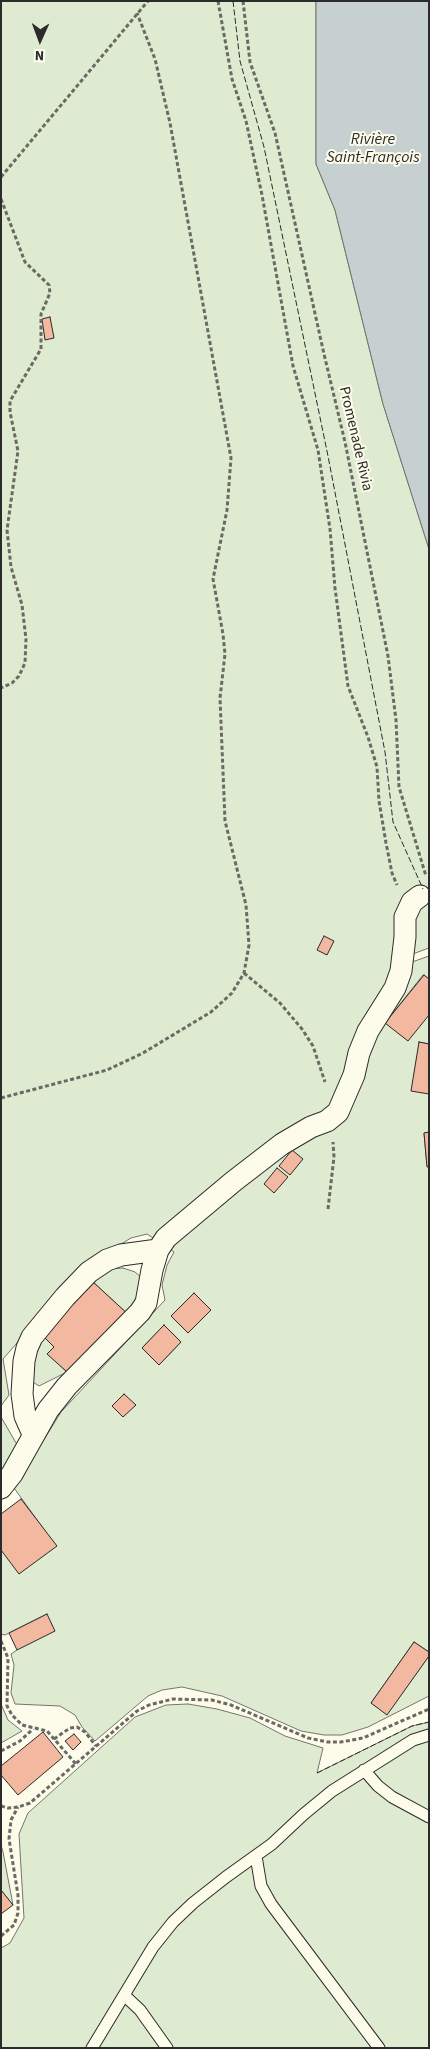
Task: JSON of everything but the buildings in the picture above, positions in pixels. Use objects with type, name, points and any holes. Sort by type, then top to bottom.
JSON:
[{"type":"street","points":[[1,1488],[12,1474],[48,1410],[67,1386],[140,1312],[146,1303],[158,1250],[166,1238],[234,1180],[282,1144],[311,1127],[327,1121],[338,1112],[354,1075],[359,1053],[368,1031],[395,988],[401,970],[405,937],[404,917],[420,893]]},
{"type":"street","points":[[33,1434],[25,1416],[22,1394],[24,1360],[32,1337],[65,1297],[89,1272],[108,1260],[122,1255],[158,1250]]},
{"type":"lane","points":[[92,2048],[153,1947],[173,1922],[219,1882],[272,1844],[332,1791],[412,1740],[429,1736]]},
{"type":"lane","points":[[364,1770],[378,1786],[392,1797],[429,1818]]},
{"type":"lane","points":[[256,1856],[262,1886],[271,1904],[379,2048]]},
{"type":"lane","points":[[124,1995],[140,2010],[167,2048]]},
{"type":"path","points":[[1,177],[148,1]]},
{"type":"path","points":[[218,1],[232,79],[246,121],[262,196],[293,366],[318,450],[330,529],[335,588],[348,686],[368,737],[377,767],[379,801],[392,873],[400,891],[420,893]]},
{"type":"path","name":"Promenade Rivia","points":[[243,1],[250,62],[275,133],[345,442],[388,656],[396,720],[399,787],[420,893]]},
{"type":"path","points":[[1,1098],[107,1070],[143,1053],[211,1012],[232,993],[244,973],[249,945],[246,904],[225,821],[220,698],[225,654],[213,579],[226,510],[231,458],[170,123],[155,59],[137,13]]},
{"type":"path","points":[[1,199],[25,262],[49,286],[50,293],[41,314],[41,349],[10,400],[10,412],[18,451],[7,530],[11,567],[22,605],[26,647],[25,663],[19,676],[12,683],[1,688]]},
{"type":"path","points":[[244,973],[280,1003],[313,1046],[324,1073],[333,1116],[334,1157],[328,1209]]},
{"type":"path","points":[[1,1641],[8,1658],[7,1706],[12,1715],[22,1725],[47,1731],[76,1764]]},
{"type":"path","points":[[1,1806],[8,1808],[30,1804],[137,1711],[149,1705],[173,1699],[212,1700],[231,1705],[308,1738],[328,1742],[363,1738],[429,1709]]},
{"type":"path","points":[[1,1751],[20,1740],[34,1728]]},
{"type":"path","points":[[54,1739],[70,1728],[77,1728],[85,1732],[96,1746]]},
{"type":"path","points":[[1,1936],[14,1925],[18,1913],[18,1895],[9,1839],[11,1820],[18,1807]]},
{"type":"green space","points":[[1,1],[316,1],[316,164],[335,210],[383,404],[429,549],[429,948],[399,959],[412,962],[429,956],[429,979],[423,975],[385,1023],[429,1015],[429,1044],[419,1042],[429,1094],[429,1132],[424,1133],[427,1166],[429,1167],[429,1652],[414,1642],[371,1703],[387,1714],[429,1656],[429,1696],[368,1727],[342,1735],[324,1735],[301,1731],[222,1696],[182,1687],[162,1690],[148,1696],[95,1741],[82,1727],[75,1715],[60,1706],[15,1704],[11,1693],[14,1665],[11,1654],[17,1650],[47,1614],[5,1635],[1,1634],[1,1550],[56,1546],[14,1488],[61,1412],[165,1300],[162,1285],[167,1265],[174,1252],[147,1234],[131,1238],[83,1267],[3,1359],[9,1395],[1,1406]],"holes":[[[164,1325],[181,1342],[159,1365],[142,1348]]]},
{"type":"green space","points":[[123,1268],[135,1272],[142,1278],[131,1317],[92,1281],[110,1269]]},
{"type":"green space","points":[[42,1335],[54,1347],[48,1354],[67,1372],[39,1386],[33,1382],[31,1371]]},
{"type":"green space","points":[[1,1417],[19,1448],[1,1479]]},
{"type":"green space","points":[[1,1704],[8,1720],[22,1731],[1,1743]]},
{"type":"green space","points":[[188,1704],[217,1709],[250,1718],[285,1736],[323,1748],[317,1773],[412,1726],[429,1722],[429,2048],[1,2048],[1,1948],[10,1943],[24,1918],[19,1834],[28,1813],[135,1717],[166,1705]]},
{"type":"green space","points":[[1,1845],[3,1852],[13,1905],[1,1890]]},
{"type":"water","name":"Rivière Saint-François","points":[[316,1],[429,1],[429,549],[383,404],[335,210],[316,164]]},
{"type":"fence","points":[[233,1],[240,61],[264,147],[328,456],[385,752],[393,822],[423,889]]},
{"type":"fence","points":[[317,1773],[412,1726],[429,1722]]}]
